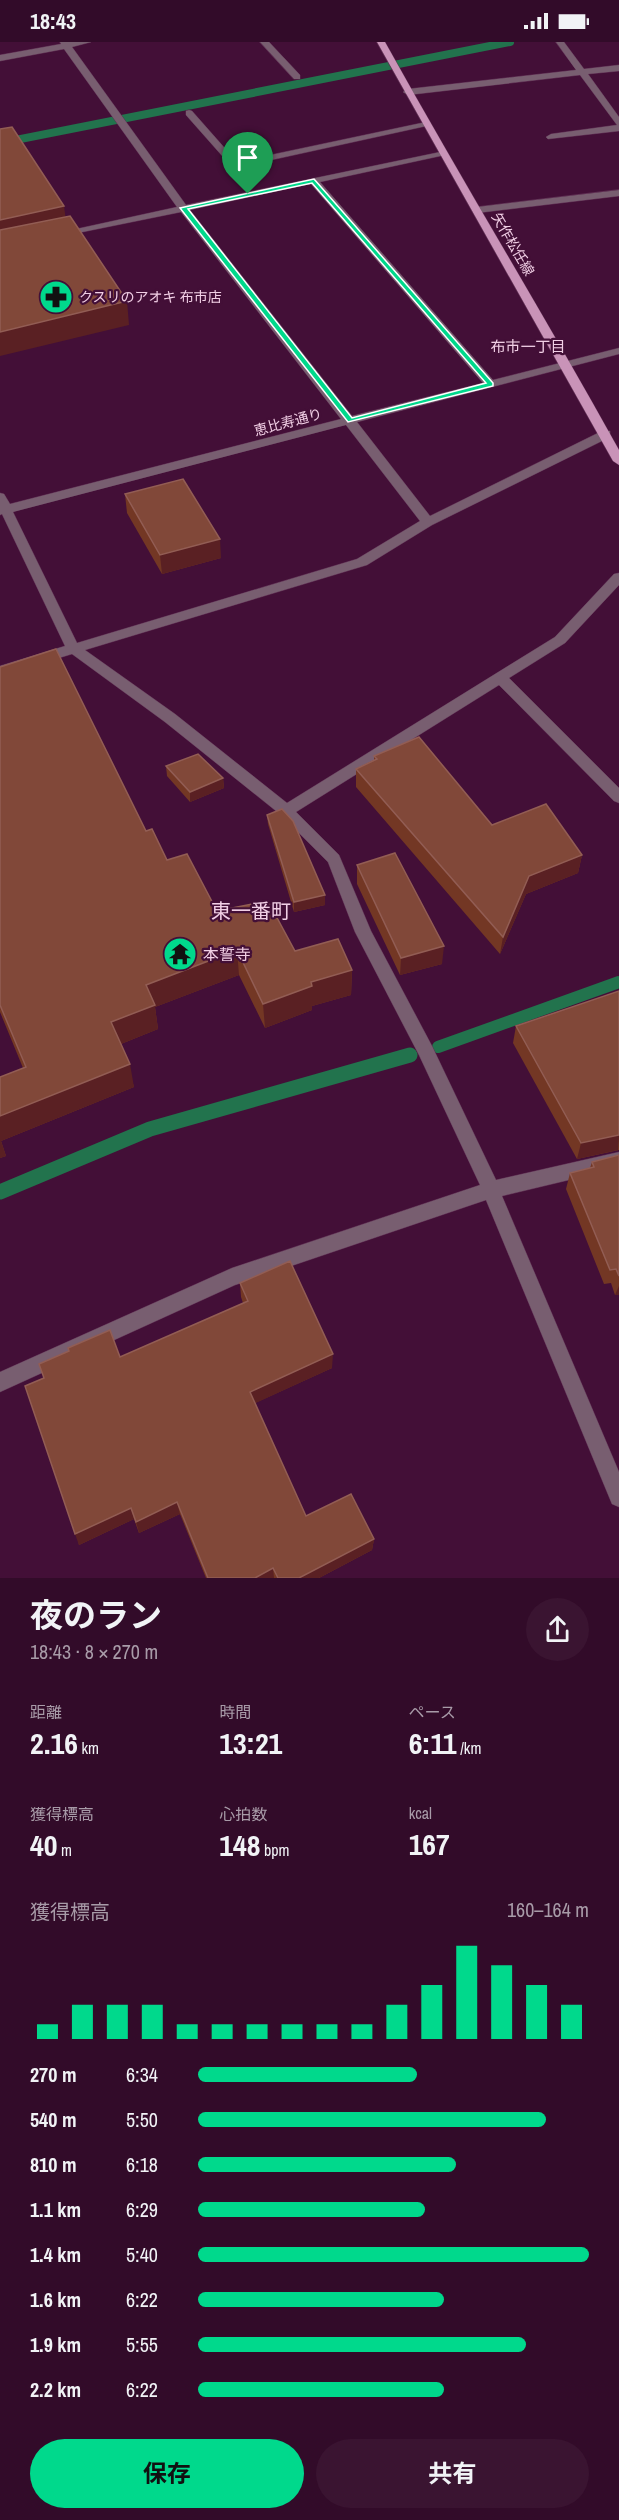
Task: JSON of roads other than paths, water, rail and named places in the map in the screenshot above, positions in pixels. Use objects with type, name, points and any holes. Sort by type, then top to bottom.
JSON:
[{"type":"main road","name":"矢作松任線","points":[[381,42],[426,125],[567,366],[619,460]]},
{"type":"street","points":[[0,58],[65,44],[87,42]]},
{"type":"street","points":[[264,42],[297,77]]},
{"type":"street","points":[[560,42],[619,123]]},
{"type":"street","points":[[65,44],[183,208],[428,522]]},
{"type":"street","points":[[408,92],[619,68]]},
{"type":"street","points":[[189,113],[235,165],[426,125]]},
{"type":"street","points":[[550,137],[619,128]]},
{"type":"street","points":[[46,239],[442,153]]},
{"type":"street","points":[[314,181],[490,384]]},
{"type":"street","points":[[477,210],[619,193]]},
{"type":"street","name":"恵比寿通り","points":[[2,505],[351,421],[441,395],[567,366],[619,351]]},
{"type":"street","points":[[0,671],[362,562],[428,522],[606,434]]},
{"type":"street","points":[[2,505],[73,648],[170,718],[286,811],[334,859],[363,932],[426,1051],[491,1190],[619,1497]]},
{"type":"street","points":[[286,811],[501,679],[560,640],[619,578]]},
{"type":"street","points":[[501,679],[619,797]]},
{"type":"street","points":[[0,1382],[232,1277],[491,1190],[619,1160]]},
{"type":"waterway","points":[[0,143],[510,42]]},
{"type":"waterway","points":[[438,1047],[619,982]]},
{"type":"waterway","points":[[0,1192],[150,1129],[410,1055]]},
{"type":"waterway","points":[[405,1057],[411,1055]]},
{"type":"place","name":"クスリのアオキ 布市店","points":[[56,297]]},
{"type":"place","name":"本誓寺","points":[[180,954]]},
{"type":"district","name":"布市一丁目","points":[[528,347]]},
{"type":"district","name":"東一番町","points":[[251,911]]}]
